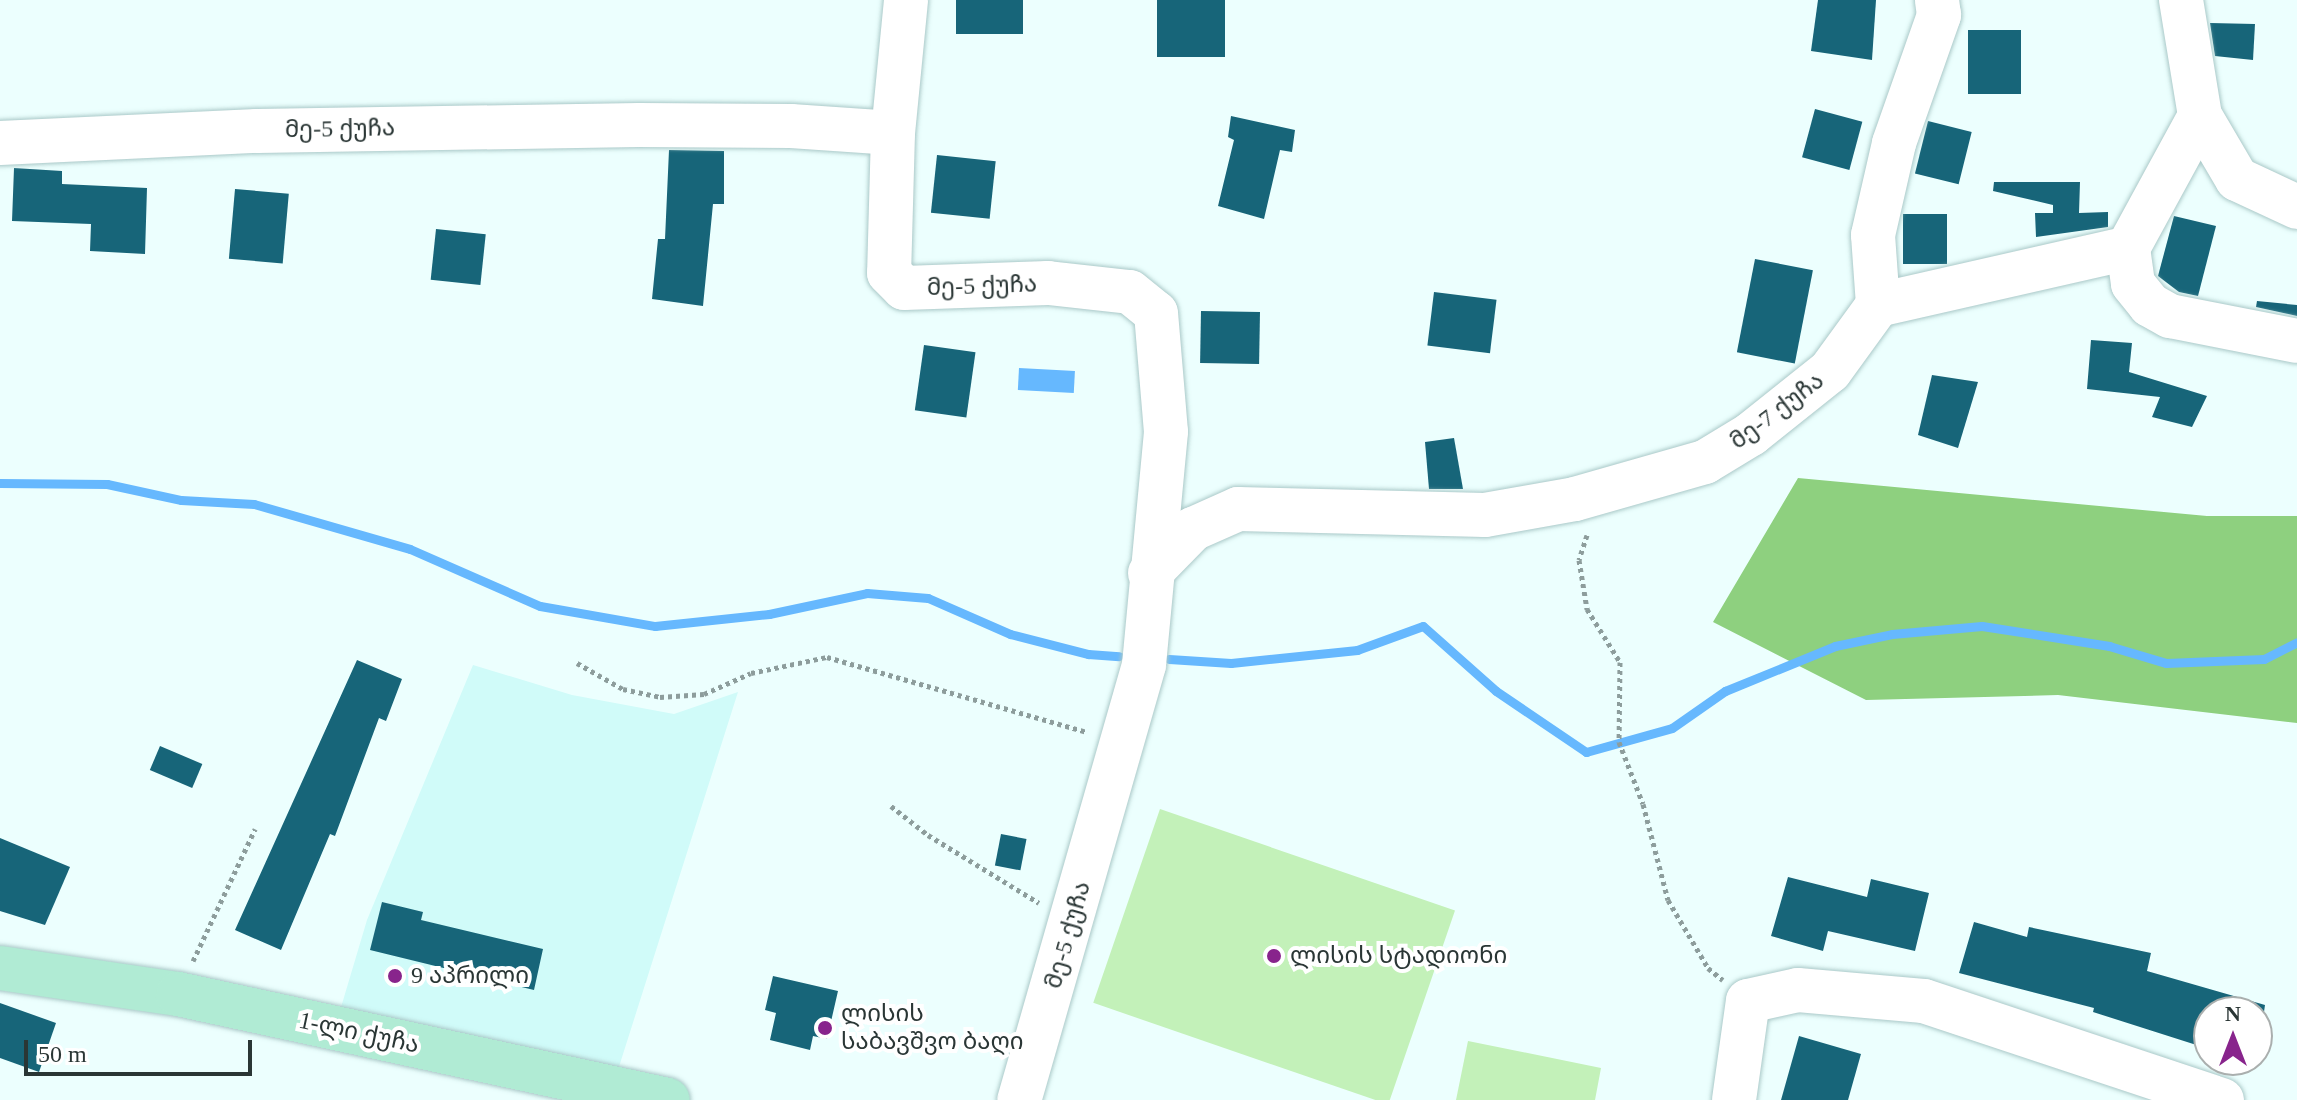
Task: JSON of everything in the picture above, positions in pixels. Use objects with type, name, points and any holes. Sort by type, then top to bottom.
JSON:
[{"type":"main road","name":"1-ლი ქუჩა","points":[[0,968],[178,994],[668,1100]]},
{"type":"street","points":[[893,133],[906,0]]},
{"type":"street","points":[[1937,0],[1939,15],[1894,143],[1873,235],[1878,305],[2128,248]]},
{"type":"street","points":[[2181,0],[2200,116],[2237,179],[2297,207]]},
{"type":"street","points":[[2200,116],[2128,248],[2133,284],[2160,310],[2250,335],[2297,341]]},
{"type":"street","name":"მე-5 ქუჩა","points":[[0,143],[257,131],[639,125],[791,126],[893,133],[889,273],[904,288],[1048,283],[1130,292],[1156,313],[1166,432],[1150,573],[1144,665],[1019,1100]]},
{"type":"street","name":"მე-7 ქუჩა","points":[[1150,573],[1193,529],[1238,509],[1485,515],[1601,492],[1705,462],[1751,434],[1830,371],[1878,305]]},
{"type":"street","points":[[1734,1100],[1748,1001],[1798,990],[1924,1001],[2222,1100]]},
{"type":"path","points":[[1601,492],[1579,560],[1587,609],[1620,662],[1619,742],[1643,804],[1668,900],[1708,968],[1748,1001]]},
{"type":"path","points":[[577,663],[623,689],[660,697],[704,694],[751,673],[827,657],[1124,743]]},
{"type":"path","points":[[891,806],[928,835],[1072,920]]},
{"type":"path","points":[[178,994],[255,829]]},
{"type":"shaded area","points":[[473,665],[572,695],[674,714],[738,692],[617,1073],[339,1014],[367,920]]},
{"type":"green space","points":[[1798,478],[2207,516],[2297,516],[2297,723],[2058,695],[1866,700],[1713,622]]},
{"type":"green space","name":"ლისის სტადიონი","points":[[1160,809],[1455,911],[1390,1100],[1375,1100],[1093,1003]]},
{"type":"green space","points":[[1468,1041],[1601,1068],[1595,1100],[1456,1100]]},
{"type":"water","points":[[1019,368],[1075,371],[1074,393],[1018,390]]},
{"type":"building","points":[[956,0],[1023,0],[1023,34],[956,34]]},
{"type":"building","points":[[1157,0],[1225,0],[1225,57],[1157,57]]},
{"type":"building","points":[[1818,0],[1876,0],[1872,60],[1811,51]]},
{"type":"building","points":[[2210,23],[2255,24],[2253,60],[2215,56]]},
{"type":"building","points":[[1968,30],[2021,30],[2021,94],[1968,94]]},
{"type":"building","points":[[1815,109],[1862,122],[1849,170],[1802,157]]},
{"type":"building","points":[[1231,116],[1295,130],[1292,152],[1280,150],[1264,219],[1218,206],[1234,140],[1228,137]]},
{"type":"building","points":[[1928,121],[1972,132],[1959,184],[1915,173]]},
{"type":"building","points":[[669,150],[724,151],[724,204],[713,204],[703,306],[652,299],[658,239],[665,239]]},
{"type":"building","points":[[937,155],[996,161],[990,219],[931,213]]},
{"type":"building","points":[[14,168],[62,171],[62,184],[147,188],[145,254],[90,251],[91,224],[12,221]]},
{"type":"building","points":[[1994,182],[2080,182],[2079,213],[2108,212],[2108,227],[2036,237],[2035,213],[2053,213],[2053,205],[1993,191]]},
{"type":"building","points":[[235,189],[289,194],[283,263],[229,259]]},
{"type":"building","points":[[1903,214],[1947,214],[1947,264],[1903,264]]},
{"type":"building","points":[[2174,216],[2216,226],[2198,296],[2179,292],[2158,276]]},
{"type":"building","points":[[436,229],[486,234],[480,285],[431,280]]},
{"type":"building","points":[[1755,259],[1813,270],[1795,364],[1737,352]]},
{"type":"building","points":[[1434,292],[1497,300],[1490,353],[1427,346]]},
{"type":"building","points":[[2257,301],[2297,305],[2297,316],[2256,307]]},
{"type":"building","points":[[1201,311],[1260,312],[1259,364],[1200,363]]},
{"type":"building","points":[[2091,340],[2132,343],[2129,372],[2207,396],[2192,427],[2152,417],[2160,397],[2087,389]]},
{"type":"building","points":[[924,345],[975,352],[966,418],[915,410]]},
{"type":"building","points":[[1932,375],[1978,382],[1958,448],[1918,435]]},
{"type":"building","points":[[1454,438],[1463,489],[1429,489],[1425,442]]},
{"type":"building","points":[[357,660],[402,679],[386,721],[379,718],[335,836],[330,834],[281,950],[235,930]]},
{"type":"building","points":[[160,746],[202,764],[192,788],[150,770]]},
{"type":"building","points":[[1001,834],[1027,839],[1020,870],[995,865]]},
{"type":"building","points":[[0,838],[70,867],[45,925],[0,911]]},
{"type":"building","points":[[1788,877],[1867,897],[1871,879],[1929,893],[1915,951],[1828,931],[1823,951],[1771,936]]},
{"type":"building","points":[[382,902],[423,912],[421,920],[543,949],[534,990],[370,950]]},
{"type":"building","points":[[1974,922],[2027,937],[2029,927],[2151,953],[2147,971],[2234,996],[2193,996],[2193,1044],[2093,1012],[2094,1008],[1959,973]]},
{"type":"building","points":[[773,976],[838,991],[827,1039],[813,1036],[810,1050],[770,1040],[776,1013],[765,1010]]},
{"type":"building","points":[[0,1003],[56,1023],[39,1072],[0,1058]]},
{"type":"building","points":[[1799,1036],[1861,1054],[1848,1100],[1781,1100]]},
{"type":"waterway","points":[[0,483],[107,484],[181,500],[254,504],[410,549],[540,606],[655,626],[769,614],[867,593],[928,598],[1010,634],[1088,654],[1119,656]]},
{"type":"waterway","points":[[1169,659],[1231,663],[1357,650],[1423,626],[1496,691],[1586,752],[1672,728],[1725,691],[1835,646],[1892,634],[1982,626],[2109,646],[2166,663],[2264,659],[2297,642]]},
{"type":"place","name":"ლისის სტადიონი","points":[[1274,956]]},
{"type":"place","name":"9 აპრილი","points":[[395,976]]},
{"type":"place","name":"ლისის საბავშვო ბაღი","points":[[825,1028]]}]
